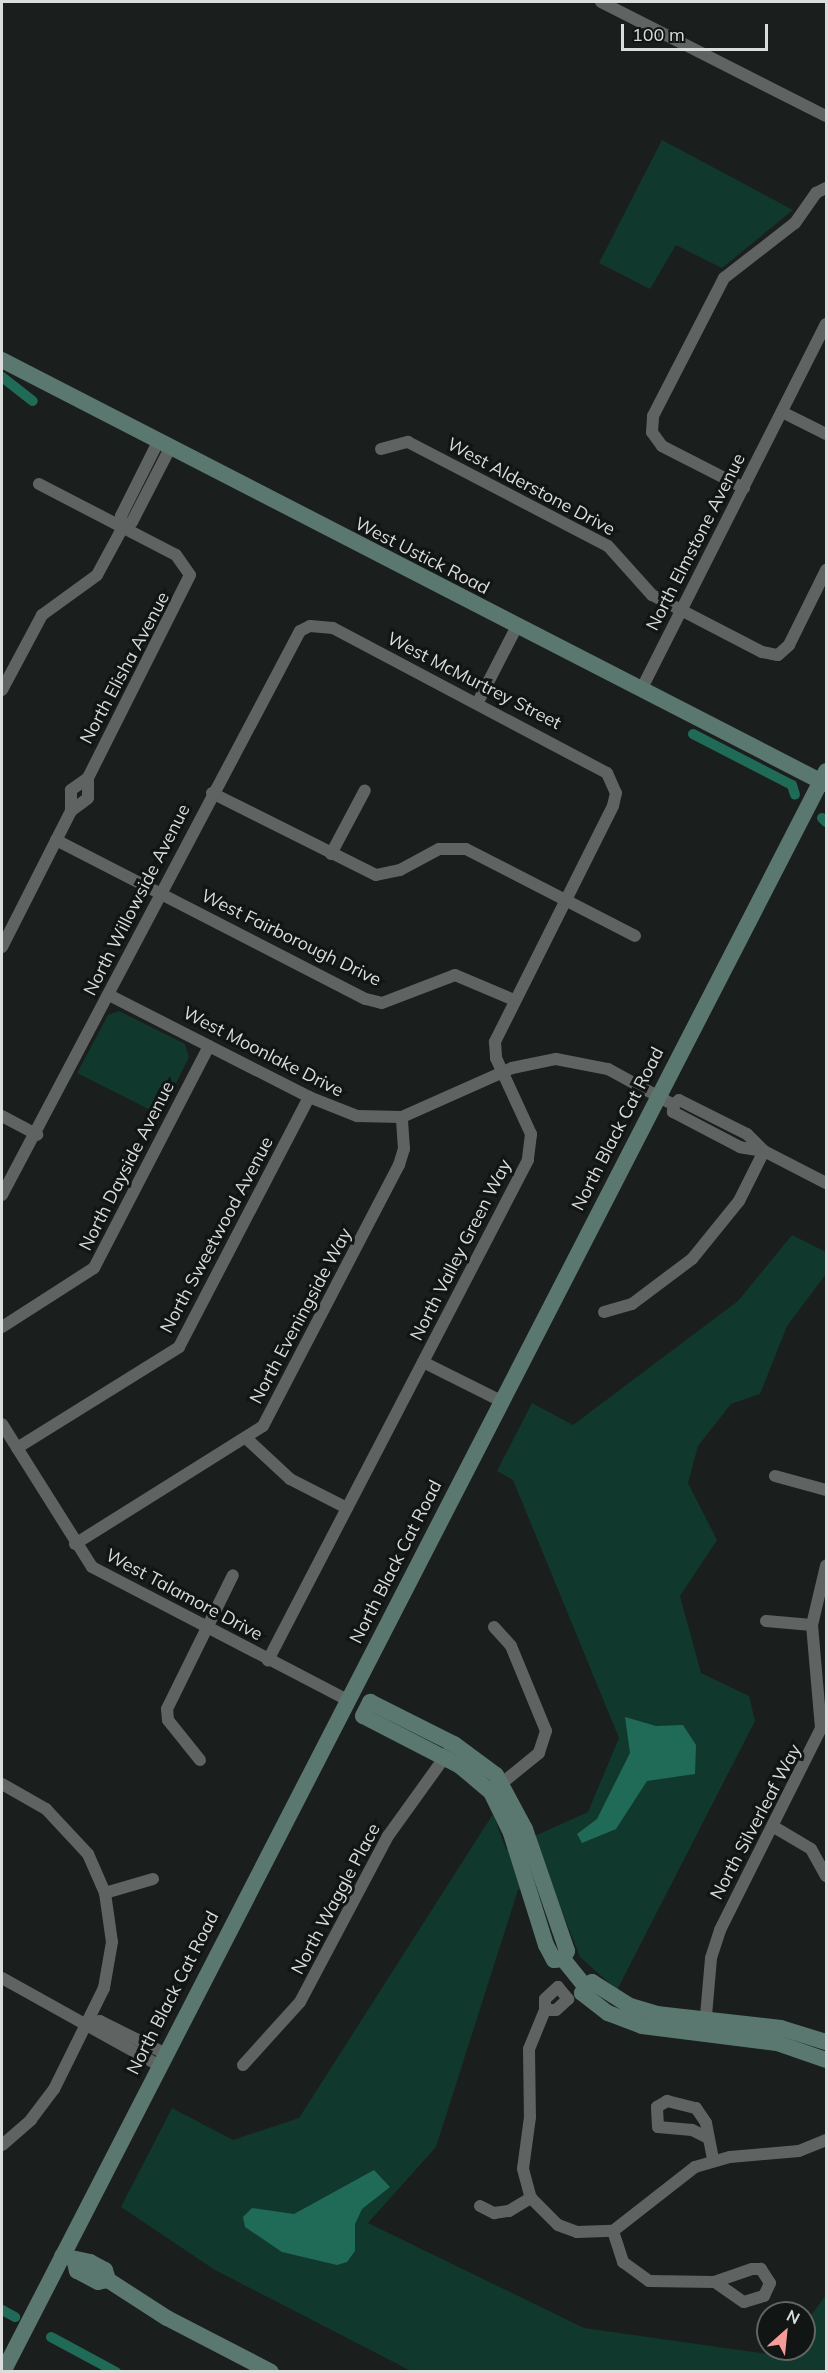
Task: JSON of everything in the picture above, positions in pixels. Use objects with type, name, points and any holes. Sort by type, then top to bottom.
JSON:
[{"type":"main road","name":"West Ustick Road","points":[[2,360],[641,690],[825,778]]},
{"type":"main road","name":"North Black Cat Road","points":[[3,2372],[68,2259],[161,2059],[658,1096],[825,778]]},
{"type":"main road","points":[[347,1700],[363,1707],[363,1716],[449,1751],[496,1788],[546,1945],[554,1960],[563,1959],[582,1993],[624,2020],[705,2027],[781,2028],[826,2042]]},
{"type":"main road","points":[[705,2027],[777,2043],[826,2060]]},
{"type":"main road","points":[[68,2259],[77,2271],[98,2282],[108,2280],[167,2318],[271,2372]]},
{"type":"street","points":[[602,2],[826,116]]},
{"type":"street","points":[[744,488],[662,446],[652,432],[653,416],[724,278],[795,223],[816,193],[826,188]]},
{"type":"street","name":"North Elmstone Avenue","points":[[641,690],[826,324]]},
{"type":"street","points":[[782,411],[826,434]]},
{"type":"street","name":"West Alderstone Drive","points":[[381,448],[408,442],[608,546],[652,595],[681,611],[778,655],[789,645],[826,570]]},
{"type":"street","points":[[2,690],[42,615],[97,575],[123,527],[121,516],[164,445]]},
{"type":"street","points":[[39,484],[123,527]]},
{"type":"street","name":"North Elisha Avenue","points":[[2,947],[71,811],[88,798],[88,778],[190,575],[185,562],[123,527]]},
{"type":"street","name":"West McMurtrey Street","points":[[309,626],[333,628],[478,702],[598,766],[614,782]]},
{"type":"street","name":"North Willowside Avenue","points":[[2,1195],[37,1135],[290,641],[309,626]]},
{"type":"street","points":[[478,702],[517,626]]},
{"type":"street","name":"North Elisha Avenue","points":[[71,811],[71,790],[88,778]]},
{"type":"street","name":"North Valley Green Way","points":[[268,1660],[528,1160],[531,1134],[501,1072],[495,1042],[613,806],[614,782]]},
{"type":"street","points":[[331,854],[365,790]]},
{"type":"street","points":[[212,793],[366,872],[388,874],[439,849],[466,849],[635,936]]},
{"type":"street","name":"West Fairborough Drive","points":[[56,840],[366,999],[382,1003],[455,975],[514,1000]]},
{"type":"street","name":"West Moonlake Drive","points":[[109,995],[309,1097],[357,1116],[402,1117],[501,1072],[537,1061],[577,1060],[608,1069],[674,1105],[679,1100],[747,1134],[764,1151]]},
{"type":"street","name":"North Dayside Avenue","points":[[2,1327],[94,1268],[209,1046]]},
{"type":"street","name":"North Sweetwood Avenue","points":[[17,1448],[179,1347],[309,1097]]},
{"type":"street","points":[[2,1116],[37,1135]]},
{"type":"street","name":"North Eveningside Way","points":[[75,1544],[247,1439],[272,1412],[393,1179],[404,1149],[402,1117]]},
{"type":"street","points":[[604,1312],[632,1304],[692,1259],[739,1200],[764,1151],[826,1183]]},
{"type":"street","points":[[423,1362],[501,1401]]},
{"type":"street","name":"West Talamore Drive","points":[[2,1424],[75,1544],[103,1576],[347,1700]]},
{"type":"street","points":[[247,1439],[290,1479],[347,1508]]},
{"type":"street","points":[[775,1476],[826,1490]]},
{"type":"street","name":"North Silverleaf Way","points":[[705,2027],[714,1947],[821,1728],[812,1625],[826,1566]]},
{"type":"street","points":[[200,1760],[168,1720],[167,1709],[232,1575]]},
{"type":"street","points":[[766,1621],[812,1625]]},
{"type":"street","points":[[494,1627],[511,1646],[546,1731],[539,1753],[496,1788]]},
{"type":"street","name":"North Waggle Place","points":[[243,2065],[300,2002],[388,1836],[449,1751]]},
{"type":"street","points":[[2,1784],[59,1820],[88,1854],[105,1893],[111,1956],[88,2023],[42,2108],[2,2145]]},
{"type":"street","points":[[774,1827],[811,1849],[826,1876]]},
{"type":"street","points":[[105,1893],[153,1879]]},
{"type":"street","points":[[2,1978],[88,2023],[100,2021],[161,2059]]},
{"type":"street","points":[[576,1985],[558,1987],[545,1999],[544,2010],[529,2049],[530,2117],[523,2169],[531,2198],[558,2225],[577,2232],[613,2231],[695,2167],[713,2160],[782,2155],[826,2140]]},
{"type":"street","points":[[708,2138],[692,2130],[658,2127],[657,2107],[667,2101],[696,2108],[708,2138],[713,2160]]},
{"type":"street","points":[[480,2206],[494,2213],[509,2211],[531,2198]]},
{"type":"street","points":[[613,2231],[617,2252],[634,2274],[667,2284],[715,2282]]},
{"type":"shaded area","points":[[662,140],[793,210],[722,268],[676,245],[650,289],[599,263]]},
{"type":"shaded area","points":[[119,1011],[185,1044],[189,1057],[160,1115],[77,1073],[108,1015]]},
{"type":"shaded area","points":[[792,1235],[826,1252],[826,1274],[787,1326],[760,1394],[731,1404],[698,1446],[688,1483],[717,1540],[680,1596],[701,1673],[749,1696],[755,1721],[617,1990],[580,1957],[550,1881],[518,1890],[436,2147],[368,2223],[584,2328],[756,2352],[756,2361],[816,2361],[816,2309],[826,2295],[826,2371],[411,2371],[215,2270],[121,2207],[172,2108],[233,2140],[299,2118],[493,1814],[506,1849],[588,1812],[619,1738],[513,1480],[497,1471],[532,1403],[573,1425],[738,1301]]},
{"type":"shaded area","points":[[625,1717],[656,1726],[683,1725],[696,1745],[695,1774],[647,1781],[616,1829],[582,1843],[577,1834],[597,1819],[630,1753]]},
{"type":"shaded area","points":[[374,2170],[390,2187],[362,2209],[355,2224],[355,2251],[347,2262],[337,2265],[282,2252],[245,2227],[243,2217],[252,2208],[294,2214]]},
{"type":"waterway","points":[[2,377],[33,401]]},
{"type":"waterway","points":[[693,734],[792,785],[795,795]]},
{"type":"waterway","points":[[822,818],[826,822]]},
{"type":"waterway","points":[[2,2310],[15,2317]]},
{"type":"waterway","points":[[51,2337],[116,2372]]}]
